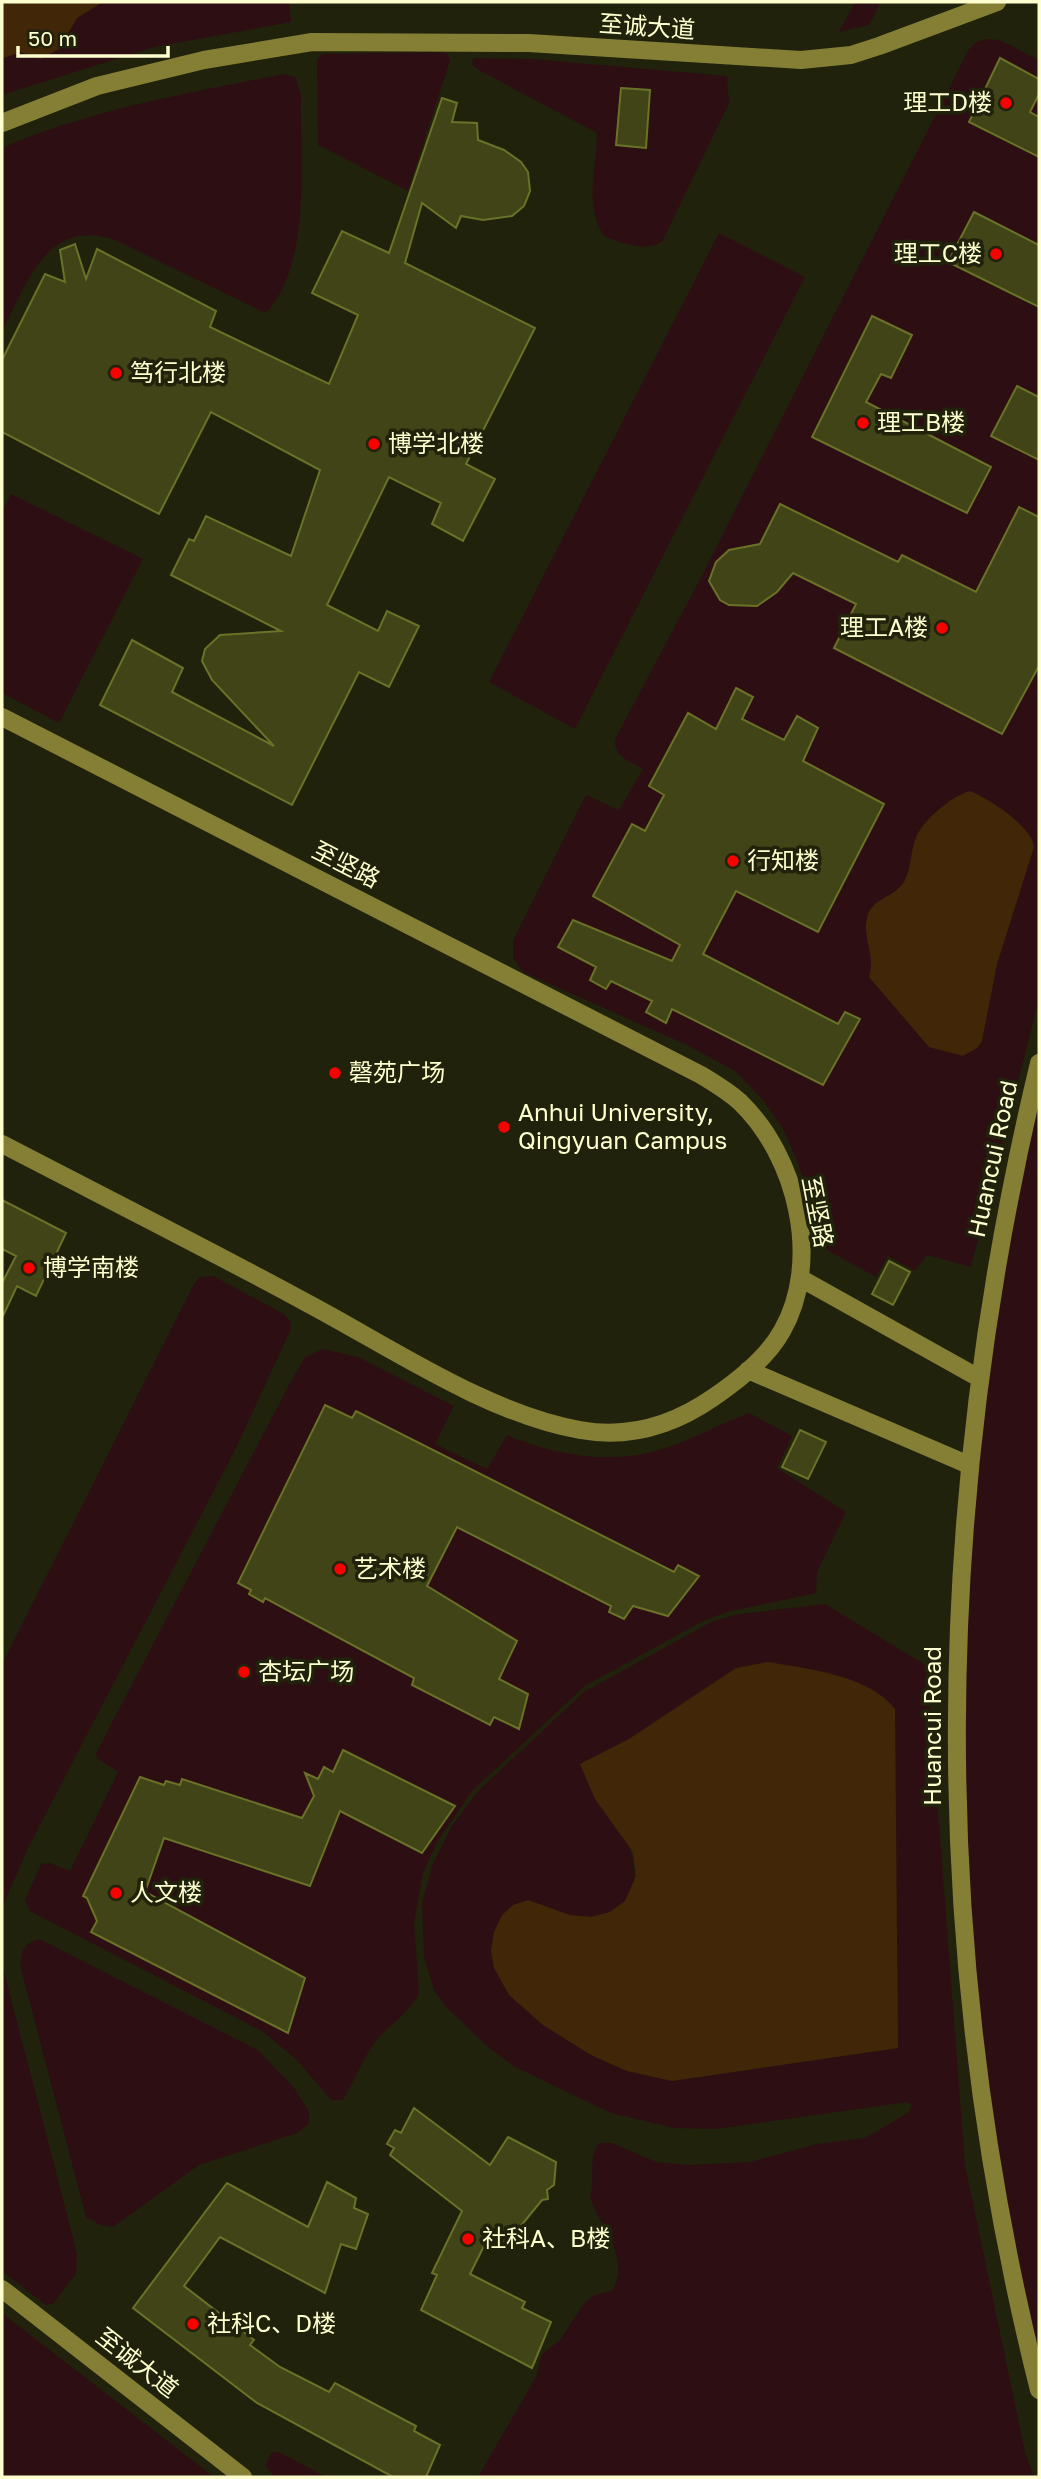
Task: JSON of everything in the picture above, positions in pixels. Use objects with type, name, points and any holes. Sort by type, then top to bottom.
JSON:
[{"type":"street","name":"至诚大道","points":[[2,123],[97,86],[204,60],[312,42],[529,43],[801,60],[851,55],[997,2]]},
{"type":"street","name":"至坚路","points":[[2,717],[489,965],[701,1075],[724,1090],[739,1101],[766,1134],[784,1171],[801,1230],[803,1262],[794,1305],[780,1334],[748,1370],[689,1415],[662,1426],[631,1432],[584,1431],[537,1421],[417,1363],[169,1229],[2,1144]]},
{"type":"street","name":"Huancui Road","points":[[1039,1063],[1000,1239],[979,1378],[969,1465],[957,1680],[957,1784],[963,1919],[988,2139],[1006,2240],[1039,2390]]},
{"type":"street","points":[[800,1278],[979,1378]]},
{"type":"street","points":[[748,1370],[969,1465]]},
{"type":"street","name":"至诚大道","points":[[2,2288],[243,2477]]},
{"type":"shaded area","points":[[2,2],[289,2],[291,22],[154,47],[2,95]]},
{"type":"shaded area","points":[[2,2],[103,2],[77,18],[59,49],[41,59],[20,52],[2,59]]},
{"type":"shaded area","points":[[855,2],[881,2],[869,25],[839,32]]},
{"type":"shaded area","points":[[1000,40],[1039,60],[1039,999],[971,1267],[927,1255],[915,1271],[888,1256],[876,1277],[827,1250],[796,1158],[783,1129],[763,1100],[735,1071],[687,1045],[523,972],[513,958],[513,941],[586,795],[619,810],[643,769],[620,754],[615,739],[698,583],[969,49],[976,42]]},
{"type":"shaded area","points":[[447,53],[450,61],[408,191],[318,145],[317,60],[322,54]]},
{"type":"shaded area","points":[[473,58],[532,59],[727,76],[729,103],[662,242],[641,246],[605,237],[598,226],[593,200],[597,133],[479,70],[472,65]]},
{"type":"shaded area","points":[[284,74],[295,77],[301,94],[301,207],[292,264],[282,289],[268,311],[264,312],[115,240],[91,235],[72,238],[56,246],[42,259],[2,331],[2,148],[36,134],[106,112]]},
{"type":"shaded area","points":[[719,233],[805,277],[575,729],[489,682]]},
{"type":"shaded area","points":[[11,494],[143,559],[59,723],[2,693],[2,511]]},
{"type":"shaded area","points":[[970,791],[1018,822],[1032,839],[1034,847],[997,964],[982,1041],[977,1048],[963,1056],[929,1047],[869,977],[871,962],[866,925],[873,906],[904,882],[921,829],[948,802]]},
{"type":"shaded area","points":[[1039,1063],[1039,2390],[973,2026],[959,1599],[1014,1173]]},
{"type":"shaded area","points":[[213,1276],[284,1314],[290,1321],[291,1329],[236,1448],[28,1848],[2,1908],[2,1664],[193,1286],[199,1277]]},
{"type":"shaded area","points":[[323,1349],[358,1357],[454,1406],[435,1444],[487,1469],[507,1435],[544,1448],[582,1456],[621,1457],[671,1446],[749,1413],[792,1436],[777,1468],[846,1512],[817,1572],[816,1593],[727,1612],[701,1622],[585,1686],[472,1791],[437,1842],[423,1873],[414,1923],[419,1993],[411,2007],[375,2042],[343,2100],[331,2100],[296,2059],[262,2031],[30,1911],[25,1900],[41,1864],[50,1863],[70,1871],[118,1772],[97,1758],[96,1753],[289,1385],[305,1357]]},
{"type":"shaded area","points":[[825,1604],[927,1666],[965,2165],[1025,2452],[1034,2477],[478,2477],[536,2377],[542,2354],[560,2340],[584,2303],[594,2295],[612,2291],[617,2278],[618,2266],[612,2242],[590,2197],[593,2155],[599,2143],[612,2143],[656,2162],[688,2165],[750,2162],[817,2144],[865,2138],[908,2113],[912,2106],[908,2102],[715,2129],[674,2128],[611,2113],[515,2067],[488,2047],[445,2006],[434,1990],[424,1957],[422,1903],[432,1866],[453,1824],[479,1790],[584,1692],[713,1621],[740,1614]],"holes":[[[768,1662],[841,1678],[895,1709],[897,2048],[672,2081],[627,2071],[591,2055],[502,1915],[520,1903],[528,1902],[570,1915],[594,1916],[616,1908],[630,1894],[635,1876],[625,1837],[580,1764],[629,1739],[737,1668]]]},
{"type":"shaded area","points":[[768,1662],[819,1671],[854,1681],[870,1688],[895,1709],[898,2048],[672,2081],[627,2071],[591,2055],[543,2025],[509,1995],[494,1968],[491,1951],[494,1932],[502,1915],[513,1905],[528,1900],[570,1915],[591,1917],[610,1912],[625,1901],[636,1876],[633,1852],[595,1799],[580,1764],[629,1739],[736,1668]]},
{"type":"shaded area","points":[[39,1939],[258,2050],[295,2089],[309,2112],[309,2124],[297,2133],[199,2165],[113,2227],[100,2225],[86,2217],[21,1969],[24,1950]]},
{"type":"shaded area","points":[[2,1964],[77,2253],[76,2274],[53,2304],[46,2305],[2,2271]]},
{"type":"shaded area","points":[[2,2313],[214,2477],[2,2477]]},
{"type":"shaded area","points":[[279,2452],[326,2477],[275,2477],[265,2466],[271,2453]]},
{"type":"building","name":"理工D楼","points":[[1000,58],[1039,79],[1039,94],[1030,112],[1039,117],[1039,157],[969,122]]},
{"type":"building","points":[[621,88],[650,90],[646,148],[616,145]]},
{"type":"building","name":"博学北楼","points":[[442,98],[457,103],[452,122],[477,123],[478,140],[504,150],[521,162],[528,172],[530,191],[524,206],[512,216],[483,220],[461,216],[456,228],[422,203],[405,263],[535,328],[466,464],[495,479],[463,541],[432,524],[441,503],[389,477],[327,605],[378,631],[387,611],[419,626],[389,687],[359,672],[292,805],[100,705],[132,640],[183,668],[172,692],[274,746],[212,680],[202,661],[205,649],[220,635],[281,631],[171,575],[189,539],[194,541],[206,516],[291,556],[320,470],[211,412],[159,514],[2,432],[2,360],[45,274],[65,282],[60,250],[75,244],[86,279],[97,249],[216,311],[210,327],[329,384],[358,315],[312,293],[342,231],[389,253]]},
{"type":"building","name":"理工C楼","points":[[974,212],[1039,245],[1039,307],[948,262]]},
{"type":"building","name":"理工B楼","points":[[872,316],[912,335],[891,378],[881,374],[866,402],[991,467],[967,513],[812,437]]},
{"type":"building","points":[[1017,386],[1039,397],[1039,460],[991,436]]},
{"type":"building","name":"理工A楼","points":[[780,504],[898,562],[902,555],[976,592],[1019,507],[1039,517],[1039,666],[1002,734],[834,648],[856,604],[793,573],[777,592],[757,606],[729,605],[720,600],[709,581],[716,562],[729,550],[760,544]]},
{"type":"building","name":"行知楼","points":[[736,688],[753,697],[742,719],[784,740],[797,716],[818,728],[803,761],[884,804],[818,932],[736,891],[703,954],[838,1024],[845,1012],[860,1019],[823,1085],[672,1009],[666,1023],[646,1012],[652,1001],[611,981],[606,989],[590,980],[596,967],[558,947],[573,920],[672,961],[680,945],[593,896],[632,824],[645,831],[664,795],[649,786],[688,713],[716,729]]},
{"type":"building","name":"博学南楼","points":[[2,1200],[66,1233],[36,1296],[17,1286],[2,1318],[2,1283],[16,1256],[2,1249]]},
{"type":"building","points":[[889,1261],[910,1272],[893,1305],[872,1294]]},
{"type":"building","name":"艺术楼","points":[[325,1405],[352,1418],[356,1411],[674,1572],[678,1565],[699,1576],[668,1616],[633,1606],[624,1619],[609,1612],[611,1606],[457,1527],[427,1586],[517,1641],[499,1679],[528,1694],[519,1729],[494,1717],[490,1725],[412,1685],[414,1678],[265,1598],[263,1602],[249,1594],[251,1590],[238,1583]]},
{"type":"building","points":[[800,1430],[826,1442],[808,1479],[782,1467]]},
{"type":"building","name":"人文楼","points":[[343,1750],[455,1806],[422,1853],[340,1811],[310,1886],[164,1838],[145,1892],[305,1978],[288,2033],[91,1932],[97,1921],[87,1898],[83,1896],[140,1777],[164,1785],[166,1781],[180,1785],[182,1779],[302,1818],[314,1796],[305,1773],[318,1779],[324,1767],[333,1772]]},
{"type":"building","name":"社科A、B楼","points":[[414,2108],[490,2165],[508,2137],[556,2162],[554,2185],[547,2190],[548,2199],[542,2200],[506,2244],[490,2234],[470,2274],[525,2302],[522,2308],[551,2322],[532,2368],[421,2310],[437,2275],[432,2273],[462,2211],[390,2155],[394,2148],[387,2144],[395,2130],[401,2133]]},
{"type":"building","name":"社科C、D楼","points":[[327,2182],[356,2198],[354,2208],[368,2214],[356,2249],[341,2244],[325,2293],[220,2237],[184,2286],[254,2340],[250,2345],[280,2367],[329,2392],[335,2383],[416,2426],[414,2431],[440,2445],[426,2477],[393,2477],[257,2403],[133,2308],[227,2183],[308,2227]]},
{"type":"place","name":"理工D楼","points":[[1006,103]]},
{"type":"place","name":"理工C楼","points":[[996,254]]},
{"type":"place","name":"笃行北楼","points":[[116,373]]},
{"type":"place","name":"理工B楼","points":[[863,423]]},
{"type":"place","name":"博学北楼","points":[[374,444]]},
{"type":"place","name":"理工A楼","points":[[942,628]]},
{"type":"place","name":"行知楼","points":[[733,861]]},
{"type":"place","name":"磬苑广场","points":[[335,1073]]},
{"type":"place","name":"Anhui University, Qingyuan Campus","points":[[504,1127]]},
{"type":"place","name":"博学南楼","points":[[29,1268]]},
{"type":"place","name":"艺术楼","points":[[340,1569]]},
{"type":"place","name":"杏坛广场","points":[[244,1672]]},
{"type":"place","name":"人文楼","points":[[116,1893]]},
{"type":"place","name":"社科A、B楼","points":[[468,2239]]},
{"type":"place","name":"社科C、D楼","points":[[193,2324]]}]
